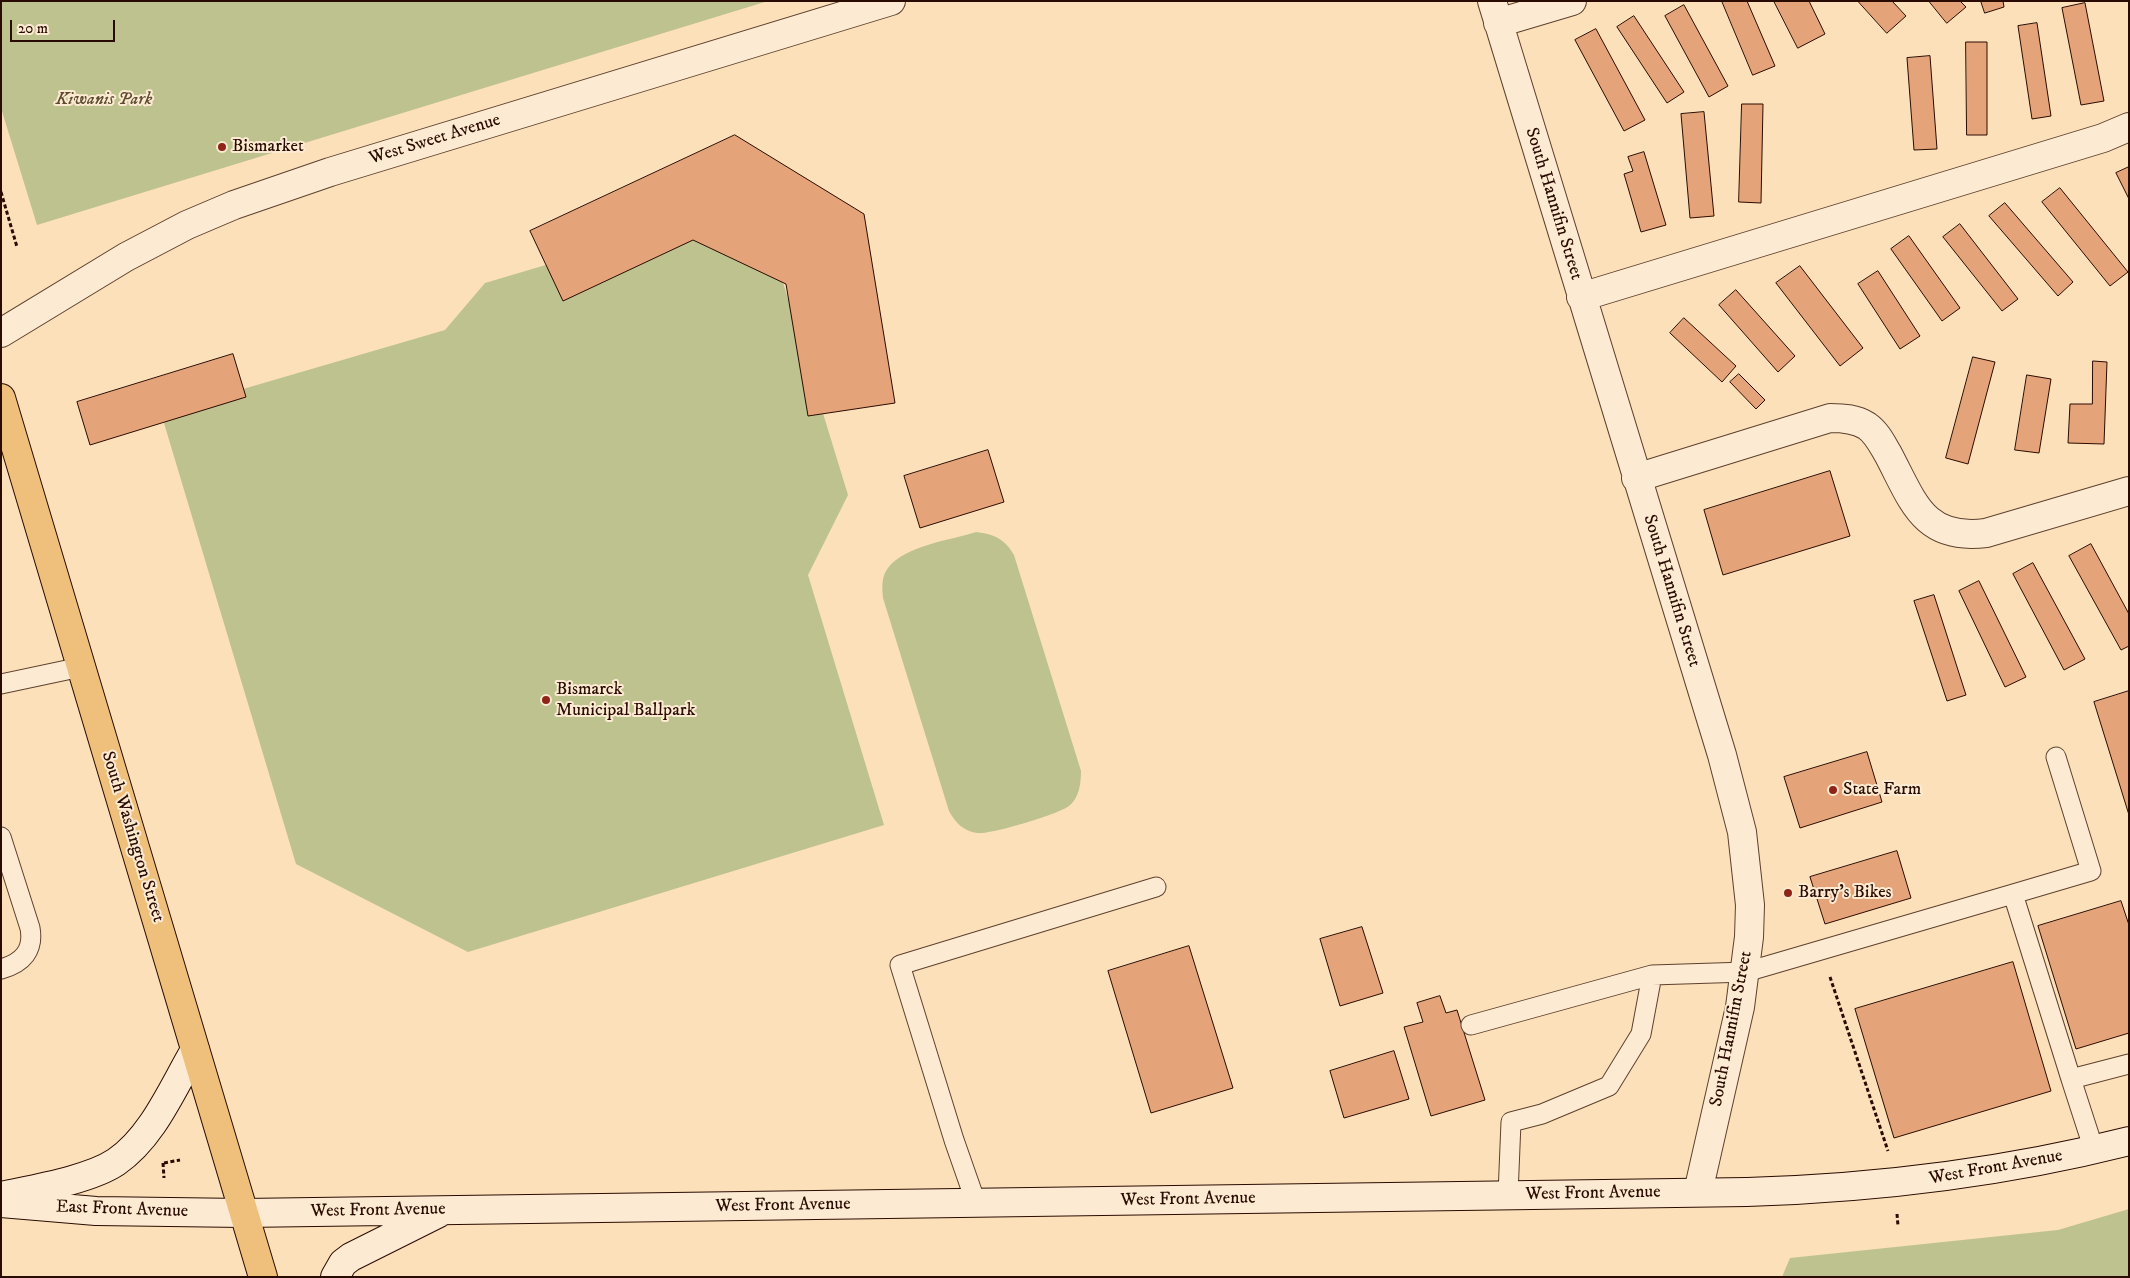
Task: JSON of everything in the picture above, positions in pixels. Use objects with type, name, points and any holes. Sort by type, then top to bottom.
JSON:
[{"type":"main road","name":"South Washington Street","points":[[1,398],[263,1277]]},
{"type":"street","name":"West Sweet Avenue","points":[[1,333],[126,257],[187,225],[242,202],[330,172],[891,1]]},
{"type":"street","points":[[1495,12],[1572,1]]},
{"type":"street","name":"South Hannifin Street","points":[[1495,12],[1722,756],[1742,832],[1750,905],[1746,972],[1698,1192]]},
{"type":"street","points":[[1581,297],[2094,140],[2129,127]]},
{"type":"street","points":[[1636,478],[1830,418],[1845,418],[1868,427],[1878,437],[1916,506],[1929,521],[1946,532],[1965,535],[1986,532],[2129,491]]},
{"type":"street","points":[[1,1196],[82,1176],[115,1162],[145,1134],[195,1050]]},
{"type":"street","name":"West Front Avenue","points":[[243,1213],[1798,1190],[1892,1184],[1997,1170],[2129,1141]]},
{"type":"street","name":"East Front Avenue","points":[[1,1203],[96,1211],[243,1213]]},
{"type":"street","points":[[335,1277],[343,1263],[351,1257],[447,1209]]},
{"type":"lane","points":[[1,684],[81,667]]},
{"type":"lane","points":[[1471,1025],[1652,975],[1746,972],[2091,871],[2056,756]]},
{"type":"lane","points":[[1,837],[30,928],[32,941],[28,953],[17,962],[1,970]]},
{"type":"lane","points":[[976,1203],[954,1140],[900,965],[1156,887]]},
{"type":"lane","points":[[2013,894],[2094,1150]]},
{"type":"lane","points":[[1508,1195],[1510,1122],[1542,1114],[1609,1086],[1641,1034],[1652,975]]},
{"type":"lane","points":[[2071,1079],[2129,1064]]},
{"type":"path","points":[[1,192],[17,247]]},
{"type":"path","points":[[1828,973],[1887,1142],[1898,1226]]},
{"type":"path","points":[[164,1178],[162,1162],[180,1160]]},
{"type":"green space","name":"Kiwanis Park","points":[[1,1],[768,1],[37,225],[1,108]]},
{"type":"green space","name":"Bismarck Municipal Ballpark","points":[[701,219],[774,253],[848,495],[808,575],[884,825],[468,952],[296,864],[161,413],[445,330],[485,283]]},
{"type":"green space","points":[[976,532],[988,534],[1003,541],[1014,555],[1081,771],[1081,781],[1075,799],[1063,810],[1024,823],[984,833],[968,830],[960,825],[949,811],[883,598],[882,586],[884,575],[888,568],[895,560],[905,554],[916,549]]},
{"type":"green space","points":[[2129,1209],[2129,1277],[1782,1277],[1790,1258],[2058,1230]]},
{"type":"building","points":[[1722,1],[1747,1],[1775,66],[1753,75]]},
{"type":"building","points":[[1774,1],[1809,1],[1825,34],[1798,48]]},
{"type":"building","points":[[1858,1],[1892,1],[1906,16],[1887,33]]},
{"type":"building","points":[[1929,1],[1960,1],[1966,7],[1947,23]]},
{"type":"building","points":[[1981,1],[2003,1],[2004,7],[1985,13]]},
{"type":"building","points":[[2085,3],[2104,101],[2081,105],[2062,8]]},
{"type":"building","points":[[1684,5],[1728,86],[1709,97],[1665,16]]},
{"type":"building","points":[[1634,16],[1684,92],[1667,103],[1617,27]]},
{"type":"building","points":[[2037,23],[2051,116],[2032,119],[2018,26]]},
{"type":"building","points":[[1596,29],[1645,120],[1624,131],[1575,40]]},
{"type":"building","points":[[1966,42],[1987,42],[1987,135],[1967,135]]},
{"type":"building","points":[[1930,56],[1937,149],[1914,150],[1907,58]]},
{"type":"building","points":[[1742,104],[1763,104],[1761,203],[1739,202]]},
{"type":"building","points":[[1704,112],[1714,216],[1690,218],[1681,114]]},
{"type":"building","points":[[735,135],[864,214],[895,403],[808,416],[786,284],[693,240],[563,301],[530,231]]},
{"type":"building","points":[[1644,152],[1666,225],[1641,232],[1624,174],[1633,171],[1628,157]]},
{"type":"building","points":[[2129,167],[2129,199],[2116,173]]},
{"type":"building","points":[[2060,188],[2128,272],[2110,286],[2042,202]]},
{"type":"building","points":[[2005,203],[2073,282],[2058,296],[1989,216]]},
{"type":"building","points":[[1960,224],[2018,299],[2002,311],[1943,237]]},
{"type":"building","points":[[1909,236],[1960,308],[1942,321],[1891,249]]},
{"type":"building","points":[[1800,266],[1863,348],[1840,366],[1776,283]]},
{"type":"building","points":[[1878,271],[1920,336],[1900,349],[1858,284]]},
{"type":"building","points":[[1736,290],[1795,356],[1778,372],[1719,305]]},
{"type":"building","points":[[1684,318],[1736,366],[1722,382],[1670,333]]},
{"type":"building","points":[[233,354],[246,397],[90,445],[77,402]]},
{"type":"building","points":[[1973,357],[1995,362],[1968,464],[1946,458]]},
{"type":"building","points":[[2093,361],[2107,362],[2104,444],[2068,443],[2070,404],[2092,404]]},
{"type":"building","points":[[1739,374],[1765,400],[1756,409],[1730,382]]},
{"type":"building","points":[[2027,375],[2051,379],[2039,453],[2015,450]]},
{"type":"building","points":[[988,450],[1004,502],[920,528],[904,476]]},
{"type":"building","points":[[1830,471],[1850,536],[1723,575],[1704,510]]},
{"type":"building","points":[[2091,544],[2129,614],[2129,646],[2121,650],[2069,556]]},
{"type":"building","points":[[2033,563],[2085,659],[2064,670],[2013,574]]},
{"type":"building","points":[[1979,581],[2026,677],[2005,687],[1959,591]]},
{"type":"building","points":[[1934,595],[1966,695],[1947,701],[1914,601]]},
{"type":"building","points":[[2129,691],[2129,815],[2094,702]]},
{"type":"building","name":"State Farm","points":[[1867,752],[1882,802],[1800,828],[1784,777]]},
{"type":"building","points":[[1897,851],[1911,898],[1825,924],[1810,877]]},
{"type":"building","points":[[2121,901],[2129,925],[2129,1033],[2076,1049],[2038,926]]},
{"type":"building","points":[[1362,927],[1383,993],[1340,1006],[1320,939]]},
{"type":"building","points":[[1189,946],[1233,1088],[1151,1113],[1108,971]]},
{"type":"building","points":[[2013,962],[2051,1091],[1894,1138],[1855,1009]]},
{"type":"building","points":[[1440,996],[1446,1013],[1457,1010],[1485,1100],[1431,1116],[1404,1027],[1423,1022],[1417,1003]]},
{"type":"building","points":[[1394,1051],[1409,1099],[1344,1118],[1330,1071]]},
{"type":"place","name":"Bismarket","points":[[222,147]]},
{"type":"place","name":"Bismarck Municipal Ballpark","points":[[546,700]]},
{"type":"place","name":"State Farm","points":[[1833,790]]},
{"type":"place","name":"Barry's Bikes","points":[[1788,893]]}]
